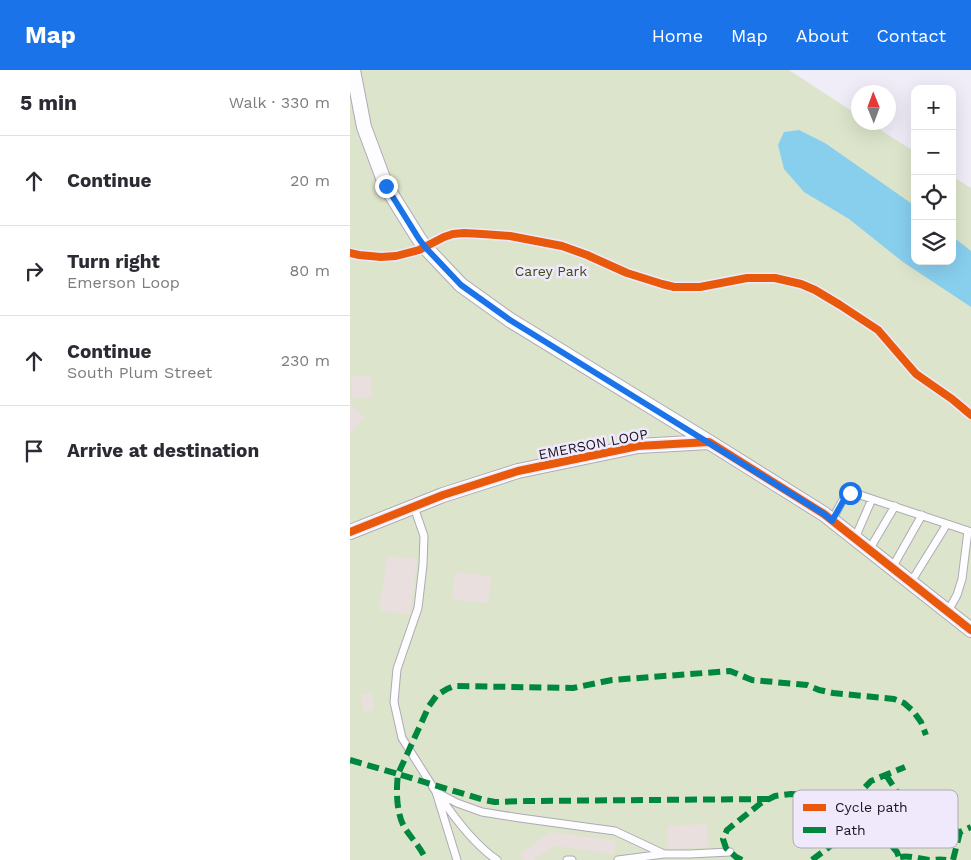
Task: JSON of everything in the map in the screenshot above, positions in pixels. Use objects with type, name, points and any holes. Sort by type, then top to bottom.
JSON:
[{"type":"street","points":[[353,70],[364,127],[386,186],[419,239],[461,285],[510,320],[824,514],[971,630]]},
{"type":"street","name":"EMERSON LOOP","points":[[350,532],[443,495],[518,471],[638,446],[709,442]]},
{"type":"lane","points":[[832,521],[846,496],[854,493],[970,531],[962,579],[957,596],[948,611]]},
{"type":"lane","points":[[855,538],[872,499]]},
{"type":"lane","points":[[870,550],[896,506]]},
{"type":"lane","points":[[414,507],[424,536],[423,566],[418,608],[397,670],[394,702],[402,738],[451,812],[475,840],[497,860]]},
{"type":"lane","points":[[892,568],[922,516]]},
{"type":"lane","points":[[911,582],[947,524]]},
{"type":"lane","points":[[436,792],[482,812],[615,831],[664,854]]},
{"type":"lane","points":[[436,792],[458,860]]},
{"type":"lane","points":[[618,860],[664,854],[730,852]]},
{"type":"green space","name":"Carey Park","points":[[350,70],[789,70],[851,110],[851,130],[881,130],[911,149],[911,265],[956,265],[956,179],[971,188],[971,860],[350,860]]},
{"type":"water","points":[[799,130],[825,143],[911,203],[911,265],[956,265],[956,239],[971,251],[971,307],[903,262],[849,219],[804,192],[784,169],[778,145],[784,132]]},
{"type":"building","points":[[370,375],[372,397],[353,399],[351,377]]},
{"type":"building","points":[[350,403],[365,418],[350,433]]},
{"type":"building","points":[[387,556],[417,559],[410,615],[379,610]]},
{"type":"building","points":[[455,572],[491,576],[488,603],[452,600]]},
{"type":"building","points":[[372,693],[374,710],[363,712],[361,694]]},
{"type":"building","points":[[706,824],[708,847],[668,849],[667,826]]},
{"type":"building","points":[[551,832],[616,841],[614,854],[554,846],[534,860],[525,860],[520,854]]},
{"type":"marked path","points":[[769,799],[495,802],[398,774],[429,706],[437,695],[454,686],[573,688],[612,680],[730,671],[752,680],[807,685],[833,693],[894,699],[904,703],[913,711],[921,722],[926,735]]},
{"type":"marked path","points":[[350,760],[398,774],[397,795],[400,817],[406,830],[426,860]]},
{"type":"marked path","points":[[862,790],[871,781],[905,767]]},
{"type":"marked path","points":[[886,775],[896,790]]},
{"type":"marked path","points":[[742,860],[726,848],[723,839],[727,830],[761,803],[775,796],[793,794]]},
{"type":"marked path","points":[[958,831],[971,827]]},
{"type":"marked path","points":[[958,840],[960,832]]},
{"type":"marked path","points":[[812,860],[828,848]]},
{"type":"marked path","points":[[894,848],[900,860]]},
{"type":"marked path","points":[[953,860],[956,848]]},
{"type":"marked path","points":[[900,857],[946,860]]},
{"type":"cycle path","points":[[350,253],[381,257],[396,256],[419,250],[453,234],[482,234],[510,236],[562,246],[627,273],[674,287],[700,287],[747,278],[775,278],[801,284],[815,290],[878,330],[916,374],[971,415]]},
{"type":"cycle path","points":[[350,532],[443,495],[518,471],[638,446],[709,442],[824,514],[971,630]]},
{"type":"route","points":[[386,186],[425,247],[461,285],[510,320],[709,442],[824,514],[832,521],[846,496],[850,493]]}]
